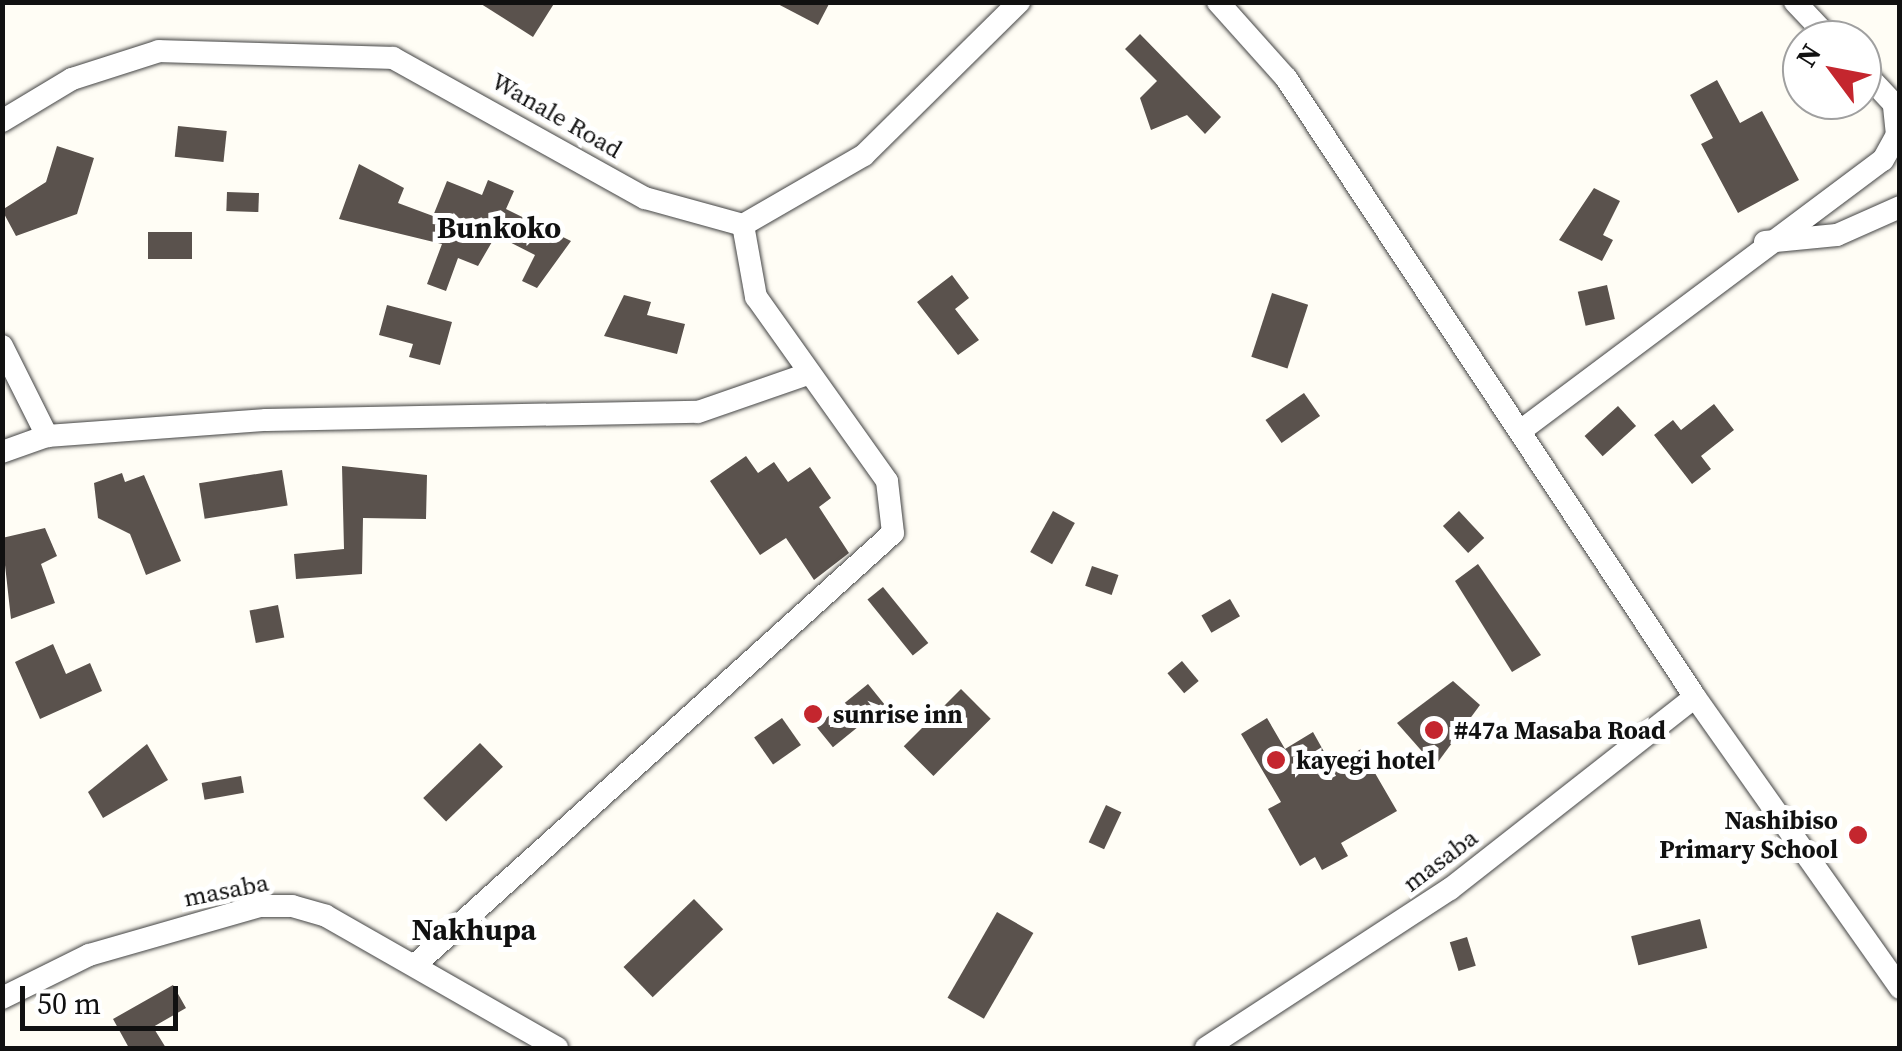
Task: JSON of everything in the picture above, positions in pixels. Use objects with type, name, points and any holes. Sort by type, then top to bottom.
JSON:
[{"type":"street","points":[[415,964],[893,533],[887,481],[756,297],[743,224],[864,155],[1018,2]]},
{"type":"street","points":[[1218,2],[1286,78],[1523,429],[1695,697],[1900,988]]},
{"type":"street","name":"Wanale Road","points":[[2,121],[72,79],[159,51],[393,58],[654,202],[743,224]]},
{"type":"street","points":[[1523,429],[1762,243],[1883,160],[1897,135],[1894,104],[1882,91]]},
{"type":"street","points":[[1762,243],[1837,235],[1900,207]]},
{"type":"street","points":[[2,346],[47,436]]},
{"type":"street","points":[[2,452],[47,436],[266,420],[698,412],[808,374]]},
{"type":"street","name":"masaba","points":[[1206,1048],[1450,889],[1695,697]]},
{"type":"street","name":"masaba","points":[[2,998],[89,955],[260,906],[326,916],[557,1048]]},
{"type":"building","points":[[478,2],[555,2],[533,37]]},
{"type":"building","points":[[774,2],[830,2],[818,25]]},
{"type":"building","points":[[1140,34],[1221,117],[1205,134],[1187,115],[1151,130],[1140,98],[1157,81],[1125,49]]},
{"type":"building","points":[[1717,80],[1740,123],[1762,111],[1799,180],[1738,213],[1701,144],[1713,138],[1690,95]]},
{"type":"building","points":[[178,126],[227,131],[223,162],[175,157]]},
{"type":"building","points":[[57,146],[94,158],[77,214],[16,236],[2,210],[46,182]]},
{"type":"building","points":[[359,164],[404,188],[398,203],[433,216],[447,181],[482,195],[488,180],[514,191],[506,209],[571,241],[537,288],[522,281],[535,255],[496,235],[478,266],[458,258],[446,291],[427,284],[442,244],[339,219]]},
{"type":"building","points":[[1594,188],[1620,201],[1603,235],[1613,240],[1602,261],[1559,240]]},
{"type":"building","points":[[227,192],[259,193],[258,212],[226,211]]},
{"type":"building","points":[[148,232],[192,232],[192,259],[148,259]]},
{"type":"building","points":[[952,275],[969,298],[955,309],[979,340],[958,355],[917,302]]},
{"type":"building","points":[[1607,285],[1615,319],[1586,326],[1578,292]]},
{"type":"building","points":[[1272,293],[1308,305],[1287,368],[1251,357]]},
{"type":"building","points":[[624,295],[651,302],[647,315],[685,324],[677,354],[604,336]]},
{"type":"building","points":[[387,305],[452,322],[440,365],[409,357],[413,344],[379,335]]},
{"type":"building","points":[[1304,393],[1320,416],[1282,443],[1265,420]]},
{"type":"building","points":[[1714,404],[1734,430],[1701,456],[1711,469],[1692,484],[1654,435],[1673,420],[1681,430]]},
{"type":"building","points":[[1618,406],[1636,426],[1603,456],[1585,436]]},
{"type":"building","points":[[746,456],[758,473],[774,462],[788,482],[810,467],[831,498],[819,507],[849,553],[814,580],[786,538],[760,555],[710,481]]},
{"type":"building","points":[[342,466],[427,475],[426,519],[363,518],[362,574],[296,579],[294,554],[344,549]]},
{"type":"building","points":[[282,470],[288,506],[205,519],[199,483]]},
{"type":"building","points":[[122,473],[125,482],[144,475],[181,561],[146,575],[130,534],[98,518],[94,483]]},
{"type":"building","points":[[1053,511],[1075,523],[1052,564],[1030,552]]},
{"type":"building","points":[[1459,511],[1484,538],[1468,553],[1443,526]]},
{"type":"building","points":[[45,528],[57,556],[41,564],[55,603],[11,619],[2,538]]},
{"type":"building","points":[[1478,564],[1541,655],[1512,672],[1455,581]]},
{"type":"building","points":[[1092,566],[1118,575],[1112,595],[1085,586]]},
{"type":"building","points":[[883,587],[928,643],[913,656],[867,600]]},
{"type":"building","points":[[1230,599],[1240,616],[1211,633],[1201,616]]},
{"type":"building","points":[[278,605],[284,637],[256,643],[250,611]]},
{"type":"building","points":[[53,644],[66,674],[90,663],[102,691],[40,719],[15,662]]},
{"type":"building","points":[[1182,661],[1199,681],[1184,693],[1167,673]]},
{"type":"building","name":"#47a Masaba Road","points":[[1453,681],[1480,705],[1435,766],[1397,723]]},
{"type":"building","points":[[868,684],[885,705],[833,747],[816,726]]},
{"type":"building","points":[[961,689],[991,719],[933,776],[904,746]]},
{"type":"building","points":[[782,718],[801,745],[773,765],[754,738]]},
{"type":"building","points":[[1267,718],[1285,749],[1313,732],[1332,766],[1361,749],[1397,811],[1341,843],[1348,856],[1322,870],[1315,857],[1300,866],[1268,809],[1281,802],[1241,734]]},
{"type":"building","points":[[480,743],[503,767],[446,822],[423,798]]},
{"type":"building","points":[[147,744],[168,780],[103,818],[88,792]]},
{"type":"building","points":[[241,776],[244,793],[205,800],[202,783]]},
{"type":"building","points":[[1106,805],[1121,812],[1104,849],[1089,842]]},
{"type":"building","points":[[694,899],[723,929],[653,997],[624,967]]},
{"type":"building","points":[[997,912],[1033,933],[984,1019],[948,998]]},
{"type":"building","points":[[1700,919],[1707,948],[1638,965],[1631,936]]},
{"type":"building","points":[[1467,937],[1476,966],[1459,971],[1450,942]]},
{"type":"building","points":[[173,985],[186,1008],[153,1027],[166,1048],[129,1048],[113,1019]]},
{"type":"place","name":"sunrise inn","points":[[813,714]]},
{"type":"place","name":"#47a Masaba Road","points":[[1434,730]]},
{"type":"place","name":"kayegi hotel","points":[[1276,760]]},
{"type":"place","name":"Nashibiso Primary School","points":[[1858,835]]},
{"type":"district","name":"Bunkoko","points":[[499,228]]},
{"type":"district","name":"Nakhupa","points":[[474,930]]}]
